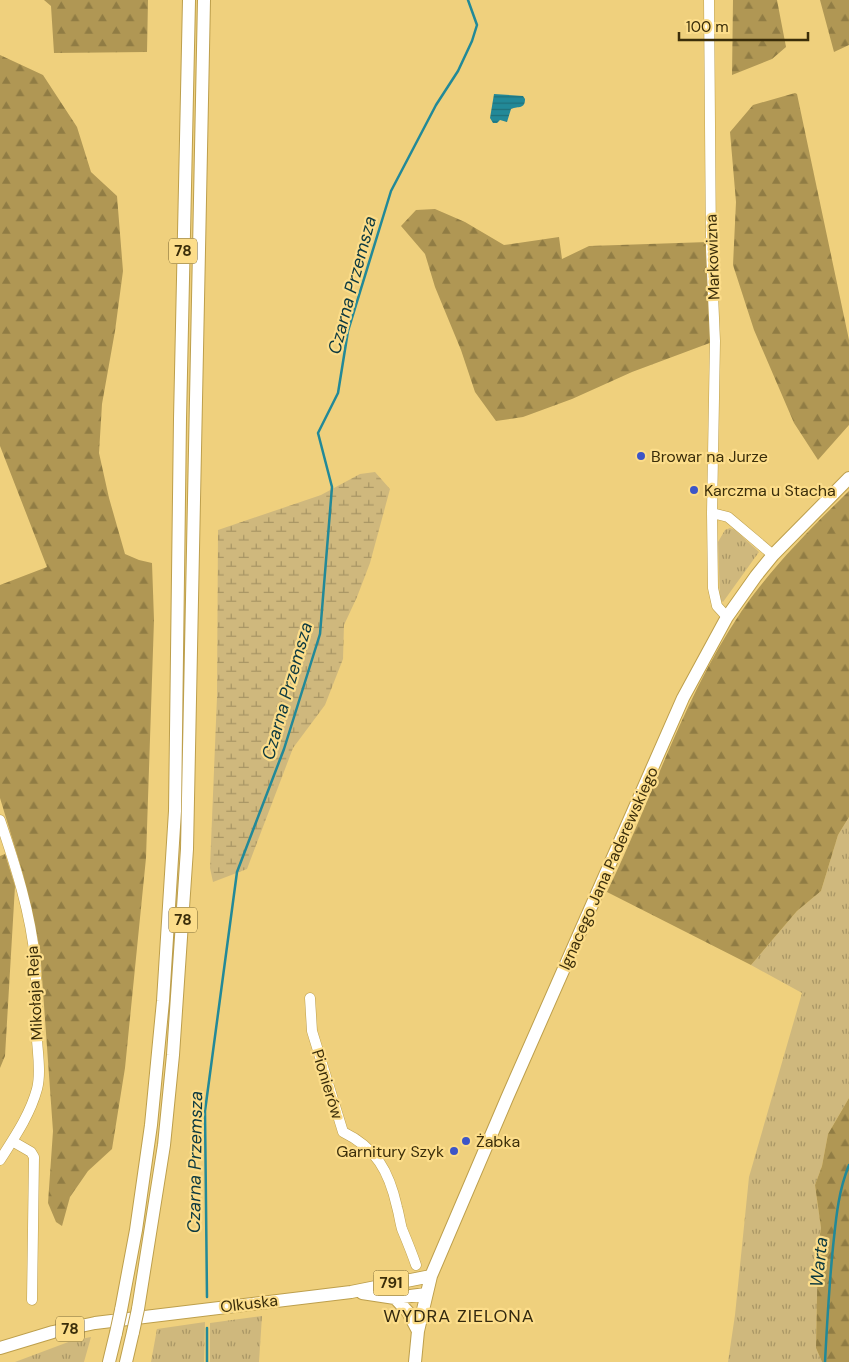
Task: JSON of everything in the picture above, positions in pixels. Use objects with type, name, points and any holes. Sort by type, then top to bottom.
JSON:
[{"type":"main road","name":"78","points":[[109,1362],[113,1327],[121,1310],[136,1230],[151,1124],[170,908],[176,788],[180,419],[189,0]]},
{"type":"main road","name":"78","points":[[126,1362],[133,1332],[142,1313],[164,1145],[174,1055],[187,848],[204,0]]},
{"type":"main road","name":"Ignacego Jana Paderewskiego","points":[[415,1362],[418,1331],[431,1276],[507,1098],[692,681],[727,617],[743,593],[773,555],[849,478]]},
{"type":"main road","name":"Olkuska","points":[[142,1313],[351,1292],[431,1276]]},
{"type":"main road","name":"Olkuska","points":[[351,1292],[395,1298],[426,1294]]},
{"type":"main road","points":[[395,1298],[408,1312],[418,1331]]},
{"type":"main road","name":"78","points":[[3,1348],[53,1332],[113,1327],[142,1313]]},
{"type":"street","name":"Markowizna","points":[[708,0],[711,249],[715,341],[712,513],[713,588],[715,600],[720,610],[727,617]]},
{"type":"street","points":[[712,513],[728,517],[773,555]]},
{"type":"street","name":"Mikołaja Reja","points":[[0,820],[16,868],[35,958],[38,1086],[32,1104],[0,1160]]},
{"type":"street","name":"Pionierów","points":[[310,998],[312,1031],[343,1132],[357,1139],[370,1151],[384,1169],[391,1183],[402,1228],[416,1265]]},
{"type":"street","points":[[12,1141],[30,1152],[34,1158],[32,1300]]},
{"type":"green space","points":[[44,0],[148,0],[147,52],[54,53],[51,6]]},
{"type":"green space","points":[[733,0],[777,0],[786,47],[772,59],[732,75]]},
{"type":"green space","points":[[820,0],[849,0],[849,45],[834,52]]},
{"type":"green space","points":[[0,55],[43,75],[77,127],[91,172],[117,196],[123,271],[102,404],[99,453],[109,498],[125,554],[152,563],[154,620],[146,858],[125,1068],[112,1149],[88,1171],[70,1197],[62,1226],[56,1222],[48,1203],[53,1131],[40,949],[23,874],[0,798],[0,585],[47,567],[0,446]]},
{"type":"green space","points":[[797,94],[849,340],[849,425],[818,460],[794,423],[754,330],[733,265],[736,202],[730,132],[753,105]]},
{"type":"green space","points":[[435,209],[465,222],[504,245],[559,237],[562,259],[589,246],[708,242],[715,341],[632,372],[572,399],[523,417],[496,421],[475,392],[461,350],[435,287],[425,254],[401,226],[416,210]]},
{"type":"green space","points":[[375,472],[390,489],[370,563],[344,625],[343,659],[325,705],[293,748],[247,869],[213,882],[210,868],[217,697],[218,530],[321,495],[360,474]]},
{"type":"green space","points":[[849,491],[849,817],[838,835],[821,891],[797,911],[751,965],[607,892],[685,714],[720,645],[765,579]]},
{"type":"green space","points":[[730,528],[735,530],[759,552],[723,602],[720,599],[718,542],[725,530]]},
{"type":"green space","points":[[849,817],[849,1098],[828,1134],[822,1166],[815,1185],[821,1228],[818,1246],[816,1348],[822,1362],[728,1362],[735,1315],[749,1177],[802,993],[751,965],[797,911],[821,891],[838,835]]},
{"type":"green space","points":[[5,854],[15,886],[5,1056],[0,1068],[0,856]]},
{"type":"green space","points":[[849,1098],[849,1362],[822,1362],[816,1348],[818,1246],[821,1228],[815,1185],[822,1166],[828,1134]]},
{"type":"green space","points":[[262,1316],[259,1362],[210,1362],[210,1323]]},
{"type":"green space","points":[[205,1322],[204,1362],[151,1362],[157,1329]]},
{"type":"green space","points":[[91,1337],[84,1362],[15,1362],[71,1341]]},
{"type":"water","points":[[494,94],[523,96],[525,102],[521,107],[511,109],[507,122],[500,120],[497,123],[493,123],[490,118]]},
{"type":"waterway","name":"Czarna Przemsza","points":[[207,1297],[205,1111],[237,872],[284,749],[320,634],[332,487],[318,433],[338,393],[348,331],[391,191],[436,105],[458,71],[472,41],[477,25],[468,0]]},
{"type":"waterway","name":"Warta","points":[[825,1362],[835,1226],[840,1195],[849,1165]]},
{"type":"waterway","name":"Czarna Przemsza","points":[[207,1328],[207,1362]]},
{"type":"place","name":"Browar na Jurze","points":[[641,456]]},
{"type":"place","name":"Karczma u Stacha","points":[[694,490]]},
{"type":"place","name":"Żabka","points":[[466,1141]]},
{"type":"place","name":"Garnitury Szyk","points":[[454,1151]]},
{"type":"district","name":"WYDRA ZIELONA","points":[[459,1316]]}]
